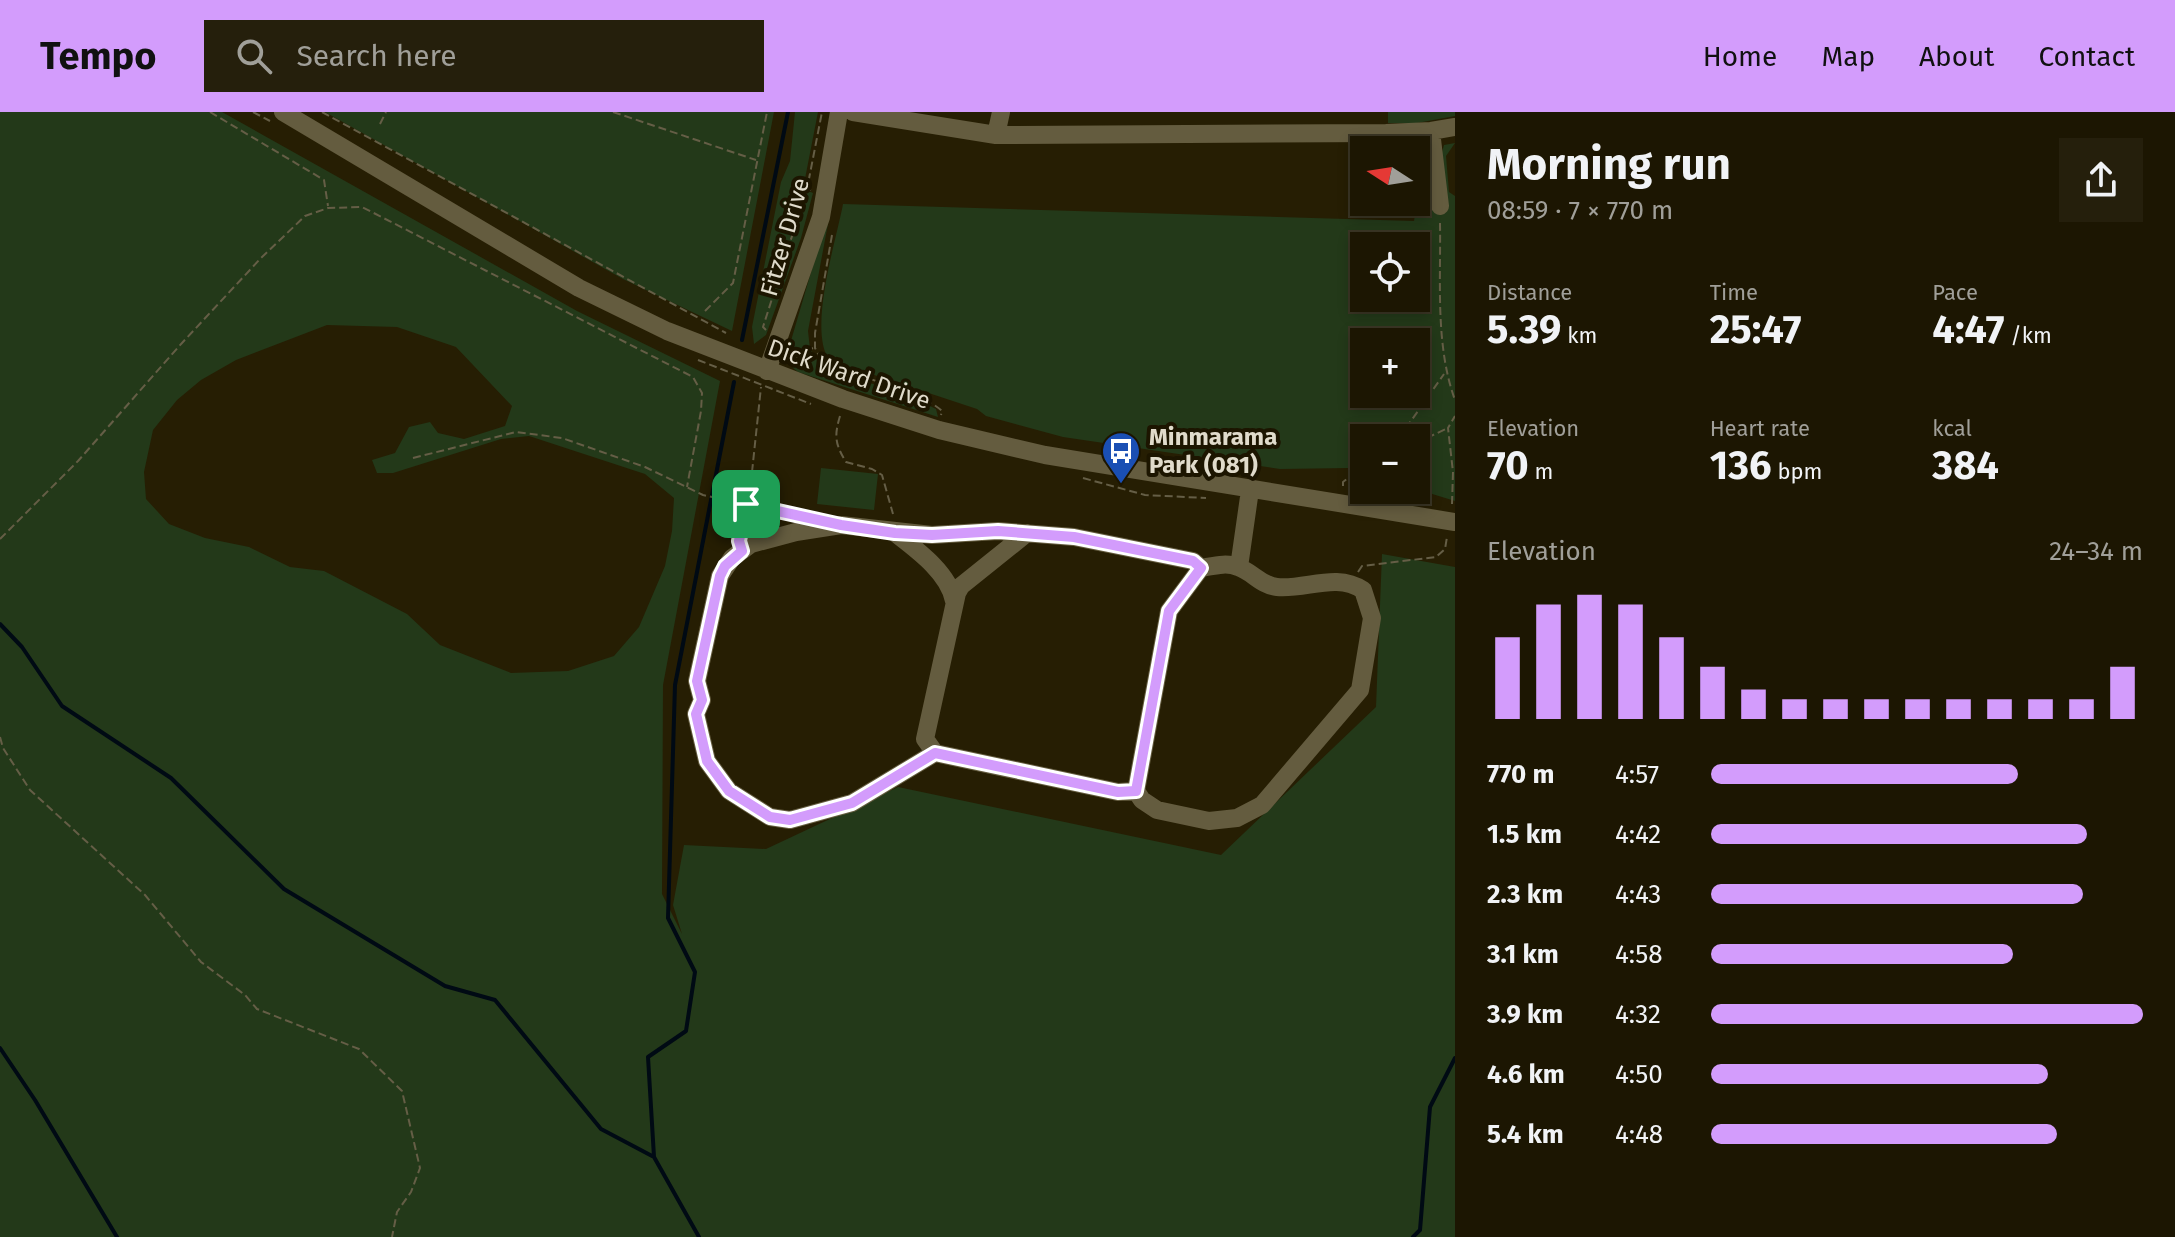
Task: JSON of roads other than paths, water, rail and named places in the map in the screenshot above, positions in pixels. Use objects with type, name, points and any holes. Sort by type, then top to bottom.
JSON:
[{"type":"street","name":"Dick Ward Drive","points":[[283,112],[579,288],[764,379],[938,430],[1045,455],[1449,522]]},
{"type":"street","name":"Fitzer Drive","points":[[764,379],[821,217],[816,191],[839,112]]},
{"type":"street","points":[[853,112],[996,135],[1431,131],[1455,127]]},
{"type":"street","points":[[996,135],[1001,112]]},
{"type":"street","points":[[1431,131],[1440,206]]},
{"type":"street","points":[[1239,567],[1250,490]]},
{"type":"street","points":[[935,753],[852,803],[790,820],[770,817],[729,791],[707,761],[696,714],[702,700],[697,681],[720,576],[725,566],[751,544],[796,532],[841,525],[932,535],[998,531],[1027,533],[1104,543],[1193,561],[1201,568]]},
{"type":"street","points":[[895,533],[949,584],[954,601]]},
{"type":"street","points":[[1027,533],[961,586],[954,601],[925,739],[935,753],[1118,792],[1136,791]]},
{"type":"street","points":[[1239,567],[1271,586],[1335,581],[1363,590],[1372,618],[1360,690],[1262,805],[1237,818],[1209,821],[1157,810],[1142,800],[1136,791],[1169,611],[1201,568],[1239,567]]},
{"type":"waterway","points":[[742,340],[788,112]]},
{"type":"waterway","points":[[654,1157],[648,1057],[686,1031],[695,972],[668,918],[675,685],[734,382]]},
{"type":"waterway","points":[[0,624],[22,647],[62,706],[171,778],[284,889],[445,986],[495,1000],[601,1129],[654,1157],[699,1237]]},
{"type":"waterway","points":[[0,1048],[117,1237]]},
{"type":"waterway","points":[[1413,1237],[1420,1230],[1430,1107],[1455,1058]]},
{"type":"place","name":"Minmarama Park (081)","points":[[1121,485]]}]
